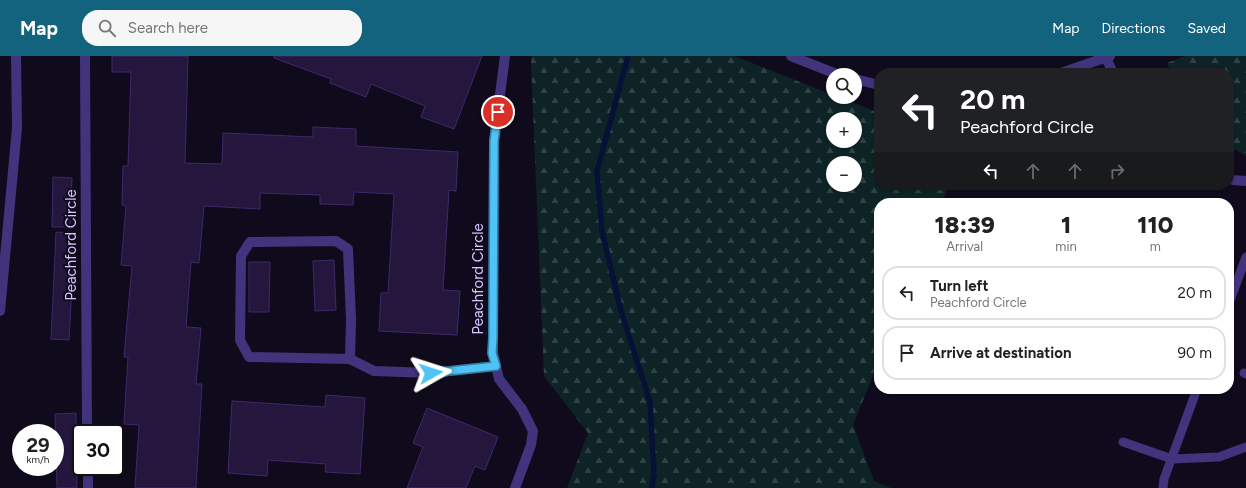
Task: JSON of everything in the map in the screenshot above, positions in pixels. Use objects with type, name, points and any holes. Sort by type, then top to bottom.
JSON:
[{"type":"street","points":[[0,311],[17,128],[16,56]]},
{"type":"street","name":"Peachford Circle","points":[[85,56],[87,424]]},
{"type":"street","name":"Peachford Circle","points":[[505,56],[494,141],[492,353],[499,379],[522,409],[533,431],[531,445],[515,488]]},
{"type":"street","points":[[791,56],[826,70]]},
{"type":"street","points":[[1072,68],[1093,59],[1108,57],[1111,68]]},
{"type":"street","points":[[862,81],[874,84]]},
{"type":"street","points":[[1234,180],[1246,181]]},
{"type":"street","points":[[350,359],[351,319],[348,249],[336,241],[250,242],[241,256],[240,340],[249,357],[350,359],[374,371],[431,373],[496,366]]},
{"type":"street","points":[[88,476],[88,488]]},
{"type":"lane","points":[[1234,290],[1246,258]]},
{"type":"lane","points":[[1163,488],[1164,479],[1195,394]]},
{"type":"lane","points":[[1123,442],[1172,459],[1219,457],[1246,447]]},
{"type":"green space","points":[[532,56],[734,56],[826,92],[826,104],[856,104],[874,111],[874,190],[947,190],[944,198],[874,198],[874,373],[853,425],[874,481],[891,488],[567,488],[588,433],[544,376],[531,63]]},
{"type":"green space","points":[[1185,56],[1246,56],[1246,156],[1234,149],[1234,68],[1170,68],[1167,63]]},
{"type":"building","points":[[112,56],[188,56],[185,163],[222,164],[223,133],[313,137],[313,127],[356,129],[356,146],[458,152],[456,191],[449,190],[443,290],[460,291],[457,335],[379,331],[381,293],[388,293],[394,194],[354,192],[353,205],[320,204],[320,195],[260,193],[260,209],[204,206],[199,263],[191,262],[186,327],[201,328],[196,384],[202,384],[196,488],[135,488],[139,425],[124,424],[128,357],[124,357],[132,266],[121,265],[126,206],[122,205],[123,166],[128,166],[131,72],[112,72]]},
{"type":"building","points":[[274,56],[482,56],[454,129],[421,117],[425,106],[371,84],[366,97],[330,83],[331,79],[274,58]]},
{"type":"building","points":[[53,177],[72,178],[70,227],[52,227]]},
{"type":"building","points":[[56,232],[75,233],[69,340],[51,339]]},
{"type":"building","points":[[334,260],[336,310],[315,311],[313,261]]},
{"type":"building","points":[[249,262],[270,262],[269,312],[249,312]]},
{"type":"building","points":[[326,395],[365,398],[360,474],[325,472],[326,464],[268,460],[267,476],[228,473],[232,401],[325,407]]},
{"type":"building","points":[[427,408],[498,437],[485,470],[475,466],[466,488],[407,488],[423,447],[413,443]]},
{"type":"building","points":[[76,413],[76,424],[72,424],[72,476],[77,476],[77,488],[57,488],[57,476],[64,476],[64,424],[55,424],[55,414]]},
{"type":"waterway","points":[[628,56],[597,171],[602,231],[621,311],[650,402],[654,473],[652,488]]},
{"type":"route","points":[[431,373],[496,366],[492,353],[494,141],[498,112]]}]
